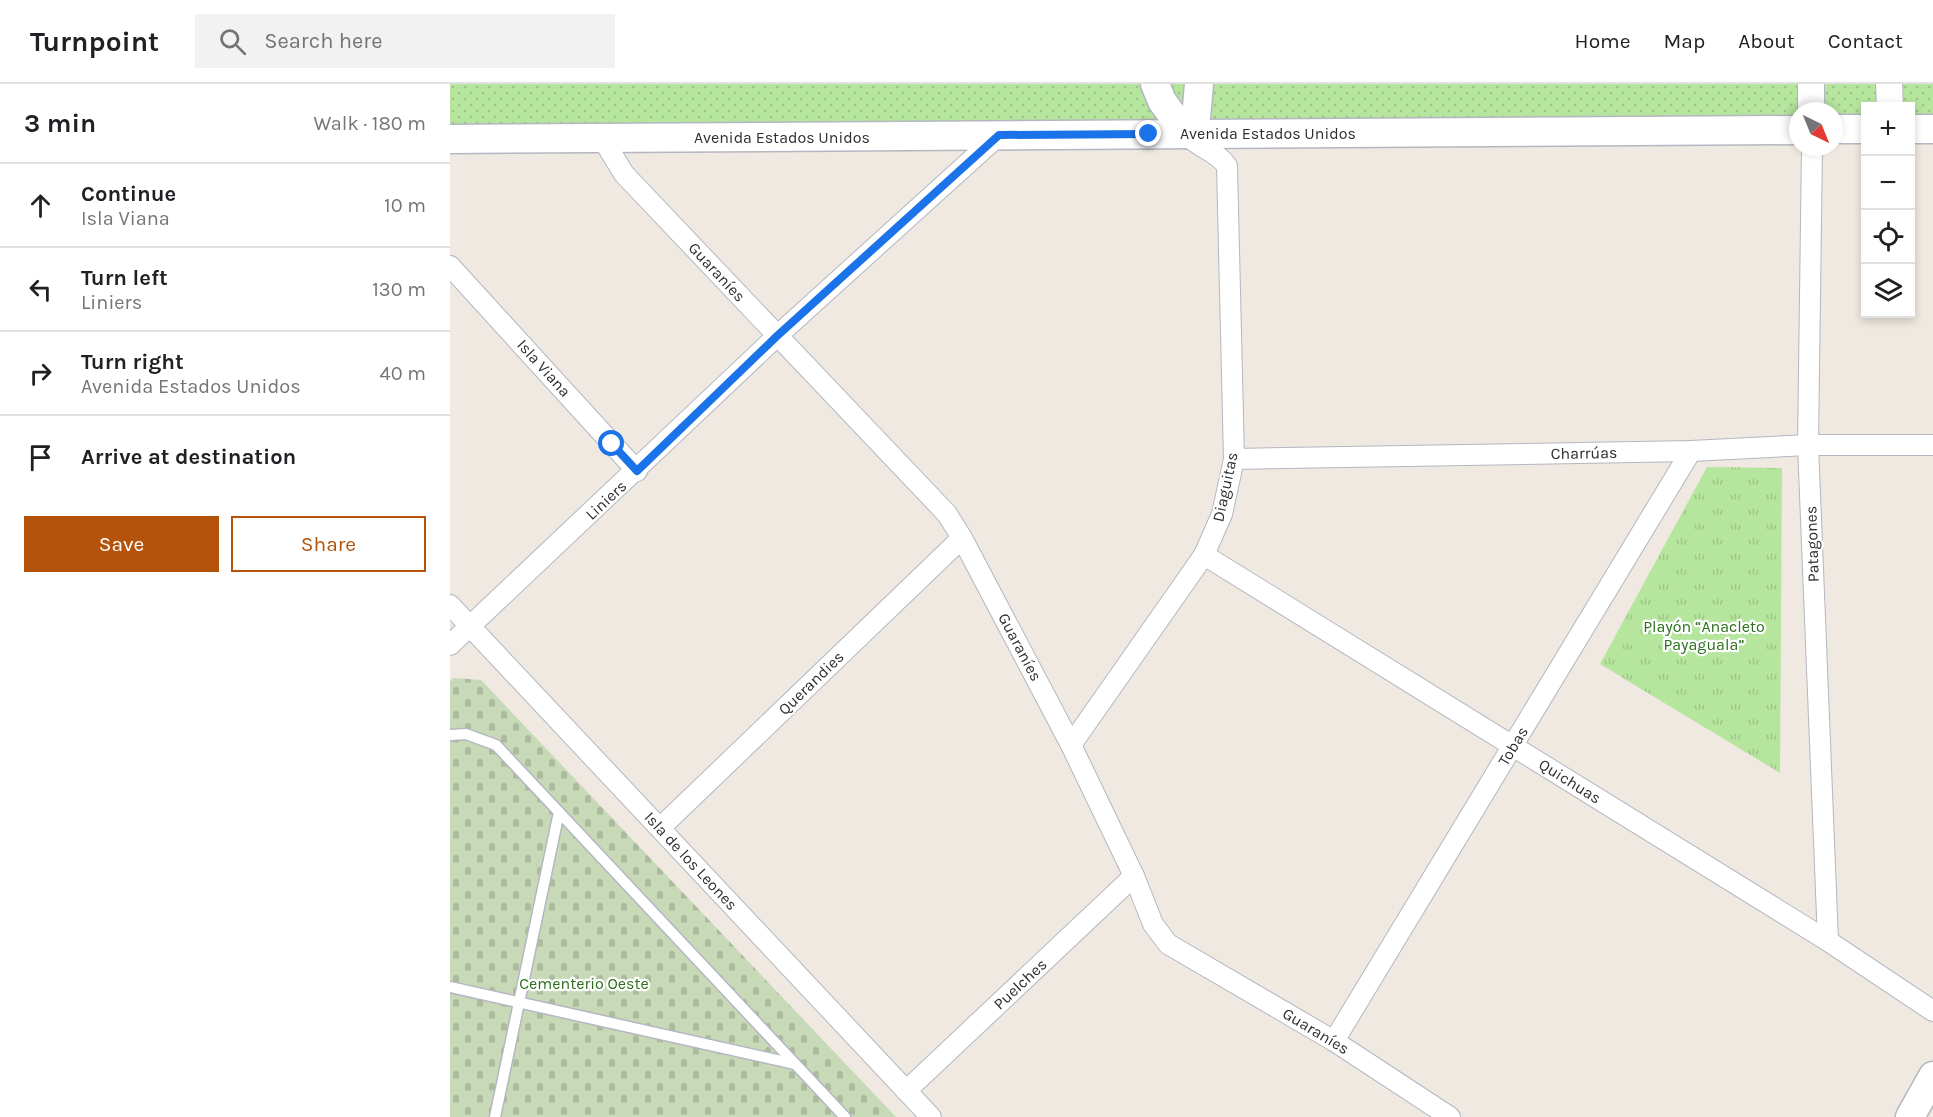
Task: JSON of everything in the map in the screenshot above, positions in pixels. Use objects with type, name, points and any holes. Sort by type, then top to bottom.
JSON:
[{"type":"main road","points":[[1155,84],[1162,101],[1186,134],[1196,118],[1199,84]]},
{"type":"main road","points":[[1843,129],[1861,129]]},
{"type":"main road","points":[[1915,129],[1933,129]]},
{"type":"main road","name":"Avenida Estados Unidos","points":[[450,139],[1789,130]]},
{"type":"main road","points":[[1910,1117],[1933,1076]]},
{"type":"street","points":[[1811,84],[1812,102]]},
{"type":"street","points":[[1889,84],[1890,102]]},
{"type":"street","name":"Diaguitas","points":[[1071,745],[1204,555],[1222,514],[1234,459],[1227,166],[1219,157],[1193,142],[1186,134]]},
{"type":"street","name":"Liniers","points":[[450,645],[637,471],[777,336],[999,135]]},
{"type":"street","name":"Guaraníes","points":[[602,138],[624,174],[947,514],[962,538],[1071,745],[1134,876],[1153,924],[1168,944],[1334,1041],[1450,1117]]},
{"type":"street","name":"Patagones","points":[[1812,156],[1808,445],[1828,941]]},
{"type":"street","name":"Isla Viana","points":[[450,266],[637,471]]},
{"type":"street","name":"Charrúas","points":[[1234,459],[1691,451],[1808,445],[1933,445]]},
{"type":"street","name":"Tobas","points":[[1334,1041],[1691,451]]},
{"type":"street","name":"Querandies","points":[[660,828],[962,538]]},
{"type":"street","name":"Quichuas","points":[[1204,555],[1828,941],[1933,1011]]},
{"type":"street","name":"Isla de los Leones","points":[[450,605],[931,1117]]},
{"type":"street","name":"Puelches","points":[[906,1091],[1134,876]]},
{"type":"lane","points":[[450,735],[466,735],[496,746],[845,1117]]},
{"type":"lane","points":[[495,1117],[559,812]]},
{"type":"lane","points":[[450,987],[796,1064]]},
{"type":"green space","points":[[450,84],[1933,84],[1933,129],[1915,129],[1915,102],[1861,102],[1861,129],[1843,129],[1843,102],[1789,102],[1789,130],[450,139]]},
{"type":"green space","name":"Playón “Anacleto Payaguala”","points":[[1707,467],[1782,468],[1780,773],[1600,664]]},
{"type":"green space","name":"Cementerio Oeste","points":[[453,678],[481,680],[896,1117],[450,1117],[450,681]]},
{"type":"route","points":[[612,444],[637,471],[777,336],[999,135],[1149,134]]}]
